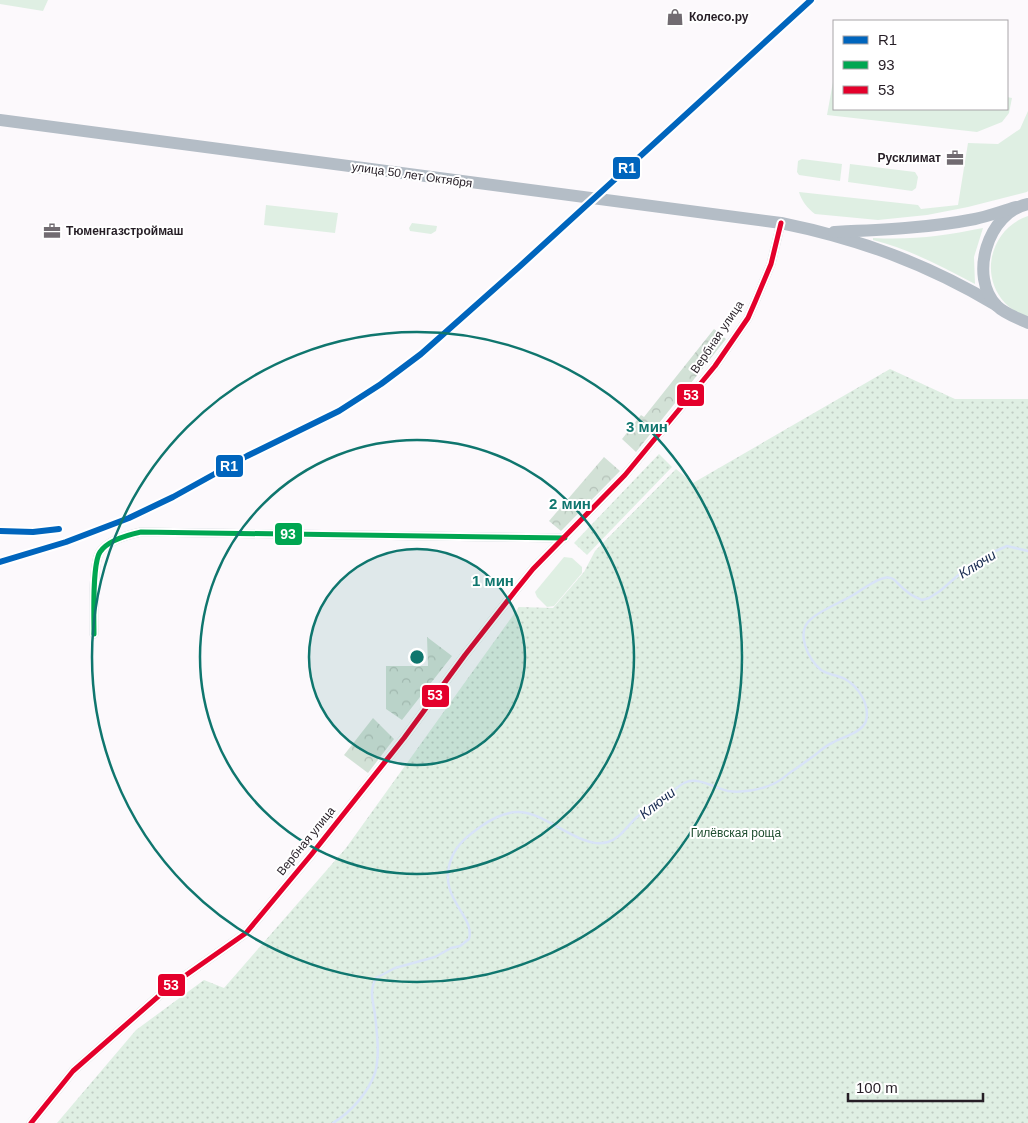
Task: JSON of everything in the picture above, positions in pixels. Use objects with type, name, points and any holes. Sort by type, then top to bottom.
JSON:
[{"type":"main road","name":"улица 50 лет Октября","points":[[0,120],[781,223],[824,232]]},
{"type":"main road","points":[[824,232],[888,230],[946,224],[977,219],[1025,205]]},
{"type":"main road","points":[[996,305],[986,283],[984,257],[986,245],[997,226],[1025,205]]},
{"type":"main road","points":[[824,232],[896,255],[966,287],[1012,316],[1028,323]]},
{"type":"street","name":"Вербная улица","points":[[31,1123],[73,1071],[169,987],[246,933],[371,780],[465,655],[533,569],[565,538],[637,461],[715,366],[748,318],[771,264],[781,223]]},
{"type":"street","points":[[94,634],[94,575],[99,553],[120,537],[141,532],[565,538]]},
{"type":"green space","points":[[0,0],[48,0],[43,11],[0,4]]},
{"type":"green space","points":[[833,82],[833,110],[1008,110],[1008,97],[1012,98],[1009,113],[1002,122],[977,132],[827,115]]},
{"type":"green space","points":[[1028,111],[1027,192],[927,215],[878,220],[815,214],[805,204],[800,195],[799,192],[918,205],[921,209],[958,205],[968,143],[998,144],[1020,129]]},
{"type":"green space","points":[[802,159],[842,164],[840,181],[799,175],[797,172],[798,161]]},
{"type":"green space","points":[[850,164],[915,172],[918,177],[916,188],[912,191],[848,182]]},
{"type":"green space","points":[[266,205],[338,213],[335,233],[264,225]]},
{"type":"green space","points":[[1028,216],[1028,317],[1005,303],[992,279],[991,266],[993,253],[1005,231],[1016,222]]},
{"type":"green space","points":[[412,223],[437,226],[436,231],[431,234],[410,231],[409,228]]},
{"type":"green space","points":[[983,228],[974,257],[975,284],[913,253],[873,240],[873,238],[928,237]]},
{"type":"green space","points":[[714,329],[726,339],[636,452],[622,439],[641,415],[644,417]]},
{"type":"green space","name":"Гилёвская роща","points":[[890,369],[955,399],[1028,399],[1028,1123],[57,1123],[136,1030],[204,980],[224,988],[346,848],[519,607],[553,608],[584,572],[595,551],[676,469],[693,483]]},
{"type":"green space","points":[[659,454],[672,467],[587,555],[574,543]]},
{"type":"green space","points":[[604,457],[620,471],[561,531],[549,521]]},
{"type":"green space","points":[[564,557],[572,558],[582,567],[582,573],[554,606],[547,607],[537,597],[535,592]]},
{"type":"green space","points":[[427,637],[452,656],[402,720],[386,709],[386,666],[428,666]]},
{"type":"green space","points":[[373,718],[394,739],[368,773],[344,755]]},
{"type":"waterway","name":"Ключи","points":[[333,1123],[358,1101],[368,1088],[375,1073],[378,1044],[372,992],[376,978],[395,968],[435,957],[451,948],[460,946],[469,939],[470,930],[467,922],[448,884],[448,871],[454,852],[472,833],[495,818],[508,813],[520,812],[542,818],[565,831],[593,843],[604,843],[617,838],[651,806],[689,781],[739,792],[776,783],[827,746],[856,732],[866,721],[865,703],[855,687],[845,679],[821,670],[808,652],[805,645],[804,631],[806,624],[811,619],[882,578],[889,577],[911,595],[922,600],[940,591],[969,566],[991,553],[1007,546],[1028,551]]},
{"type":"transit line","name":"R1","points":[[0,562],[66,542],[129,518],[173,497],[247,456],[339,411],[381,384],[421,354],[519,267],[811,0]]},
{"type":"transit line","name":"53","points":[[31,1123],[73,1071],[169,987],[246,933],[404,738],[465,655],[533,569],[625,475],[715,366],[748,318],[771,264],[781,223]]},
{"type":"transit line","name":"R1","points":[[0,531],[33,532],[59,529]]},
{"type":"transit line","name":"93","points":[[94,634],[97,558],[103,548],[113,541],[141,532],[565,538]]},
{"type":"place","name":"Колесо.ру","points":[[675,17]]},
{"type":"place","name":"Русклимат","points":[[955,158]]},
{"type":"place","name":"Тюменгазстроймаш","points":[[52,231]]}]
